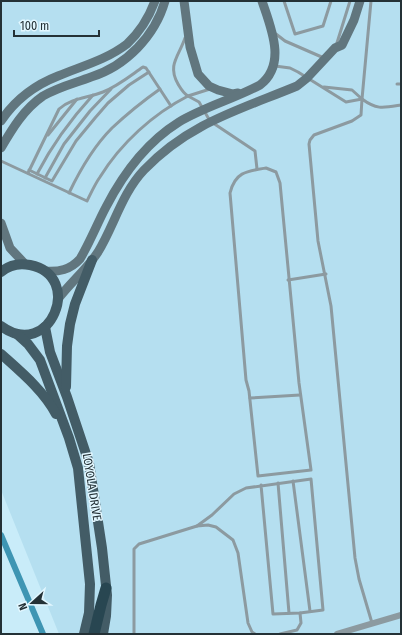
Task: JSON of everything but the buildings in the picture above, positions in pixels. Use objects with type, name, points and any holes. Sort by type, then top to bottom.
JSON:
[{"type":"highway","points":[[94,634],[106,588]]},
{"type":"main road","points":[[1,121],[17,101],[43,83],[56,76],[102,59],[127,43],[137,34],[144,24],[155,1]]},
{"type":"main road","points":[[1,148],[22,115],[34,103],[57,88],[105,72],[132,54],[151,32],[160,17],[165,1]]},
{"type":"main road","points":[[184,1],[190,47],[198,74],[209,86],[218,90],[233,94],[244,92]]},
{"type":"main road","points":[[44,271],[66,270],[78,262],[106,206],[139,157],[162,134],[204,109],[253,89],[269,77],[274,66],[275,50],[271,29],[262,1]]},
{"type":"main road","points":[[68,397],[65,381],[67,346],[75,304],[92,260],[123,201],[143,171],[178,141],[210,121],[297,86],[326,59],[335,48],[342,44],[354,20],[360,1]]},
{"type":"main road","points":[[1,224],[10,248],[25,264]]},
{"type":"main road","points":[[58,299],[92,260]]},
{"type":"main road","points":[[1,272],[14,265],[25,264],[35,266],[44,271],[52,279],[57,288],[57,309],[52,319],[45,327],[32,333],[17,334]]},
{"type":"main road","name":"LOYOLA DRIVE","points":[[1,326],[17,334],[28,344],[40,360],[78,468],[89,568],[89,613],[84,634]]},
{"type":"main road","name":"LOYOLA DRIVE","points":[[45,327],[50,352],[68,397],[89,463],[102,548],[106,588],[106,616],[103,634]]},
{"type":"main road","points":[[1,354],[28,379],[41,394],[53,410],[68,438]]},
{"type":"street","points":[[337,634],[401,615]]},
{"type":"lane","points":[[257,1],[271,29],[285,41],[326,59]]},
{"type":"lane","points":[[284,1],[295,34],[323,26],[331,1]]},
{"type":"lane","points":[[335,48],[350,1]]},
{"type":"lane","points":[[372,1],[361,115],[352,121],[314,135],[310,140],[316,226],[332,313],[355,558],[359,579],[372,623]]},
{"type":"lane","points":[[188,27],[186,38],[173,66],[173,72],[178,84],[183,92],[196,100],[204,109],[210,121],[255,151],[257,169]]},
{"type":"lane","points":[[274,66],[290,68],[346,102],[362,98]]},
{"type":"lane","points":[[28,172],[59,109],[64,104],[112,88],[143,67],[149,72],[171,106]]},
{"type":"lane","points":[[28,172],[38,174],[50,181],[54,179],[63,160],[76,141],[108,103],[149,72]]},
{"type":"lane","points":[[322,87],[352,90],[372,106],[387,107],[401,105]]},
{"type":"lane","points":[[45,178],[64,144],[90,111],[112,88]]},
{"type":"lane","points":[[69,192],[96,147],[132,110],[160,89]]},
{"type":"lane","points":[[1,160],[87,201],[100,176],[130,138],[171,106],[188,96],[208,89],[218,90]]},
{"type":"lane","points":[[38,174],[58,138],[93,95]]},
{"type":"lane","points":[[45,138],[77,99]]},
{"type":"lane","points":[[266,168],[276,172],[280,183],[300,395],[310,470],[258,476],[250,398],[246,380],[230,193],[233,182],[246,171],[257,169],[266,168]]},
{"type":"lane","points":[[288,280],[326,274]]},
{"type":"lane","points":[[250,398],[300,395]]},
{"type":"lane","points":[[197,526],[212,515],[234,494],[246,488],[261,485],[311,479],[323,610],[273,614],[261,485]]},
{"type":"lane","points":[[293,481],[310,611]]},
{"type":"lane","points":[[278,483],[289,613]]},
{"type":"lane","points":[[133,633],[134,549],[139,544],[197,526],[208,525],[216,527],[233,540],[238,553],[248,623],[254,634]]},
{"type":"lane","points":[[280,634],[297,630],[301,623],[300,613]]},
{"type":"shaded area","points":[[1,1],[401,1],[401,634],[59,634],[1,490]]},
{"type":"waterway","points":[[1,535],[43,634]]}]
